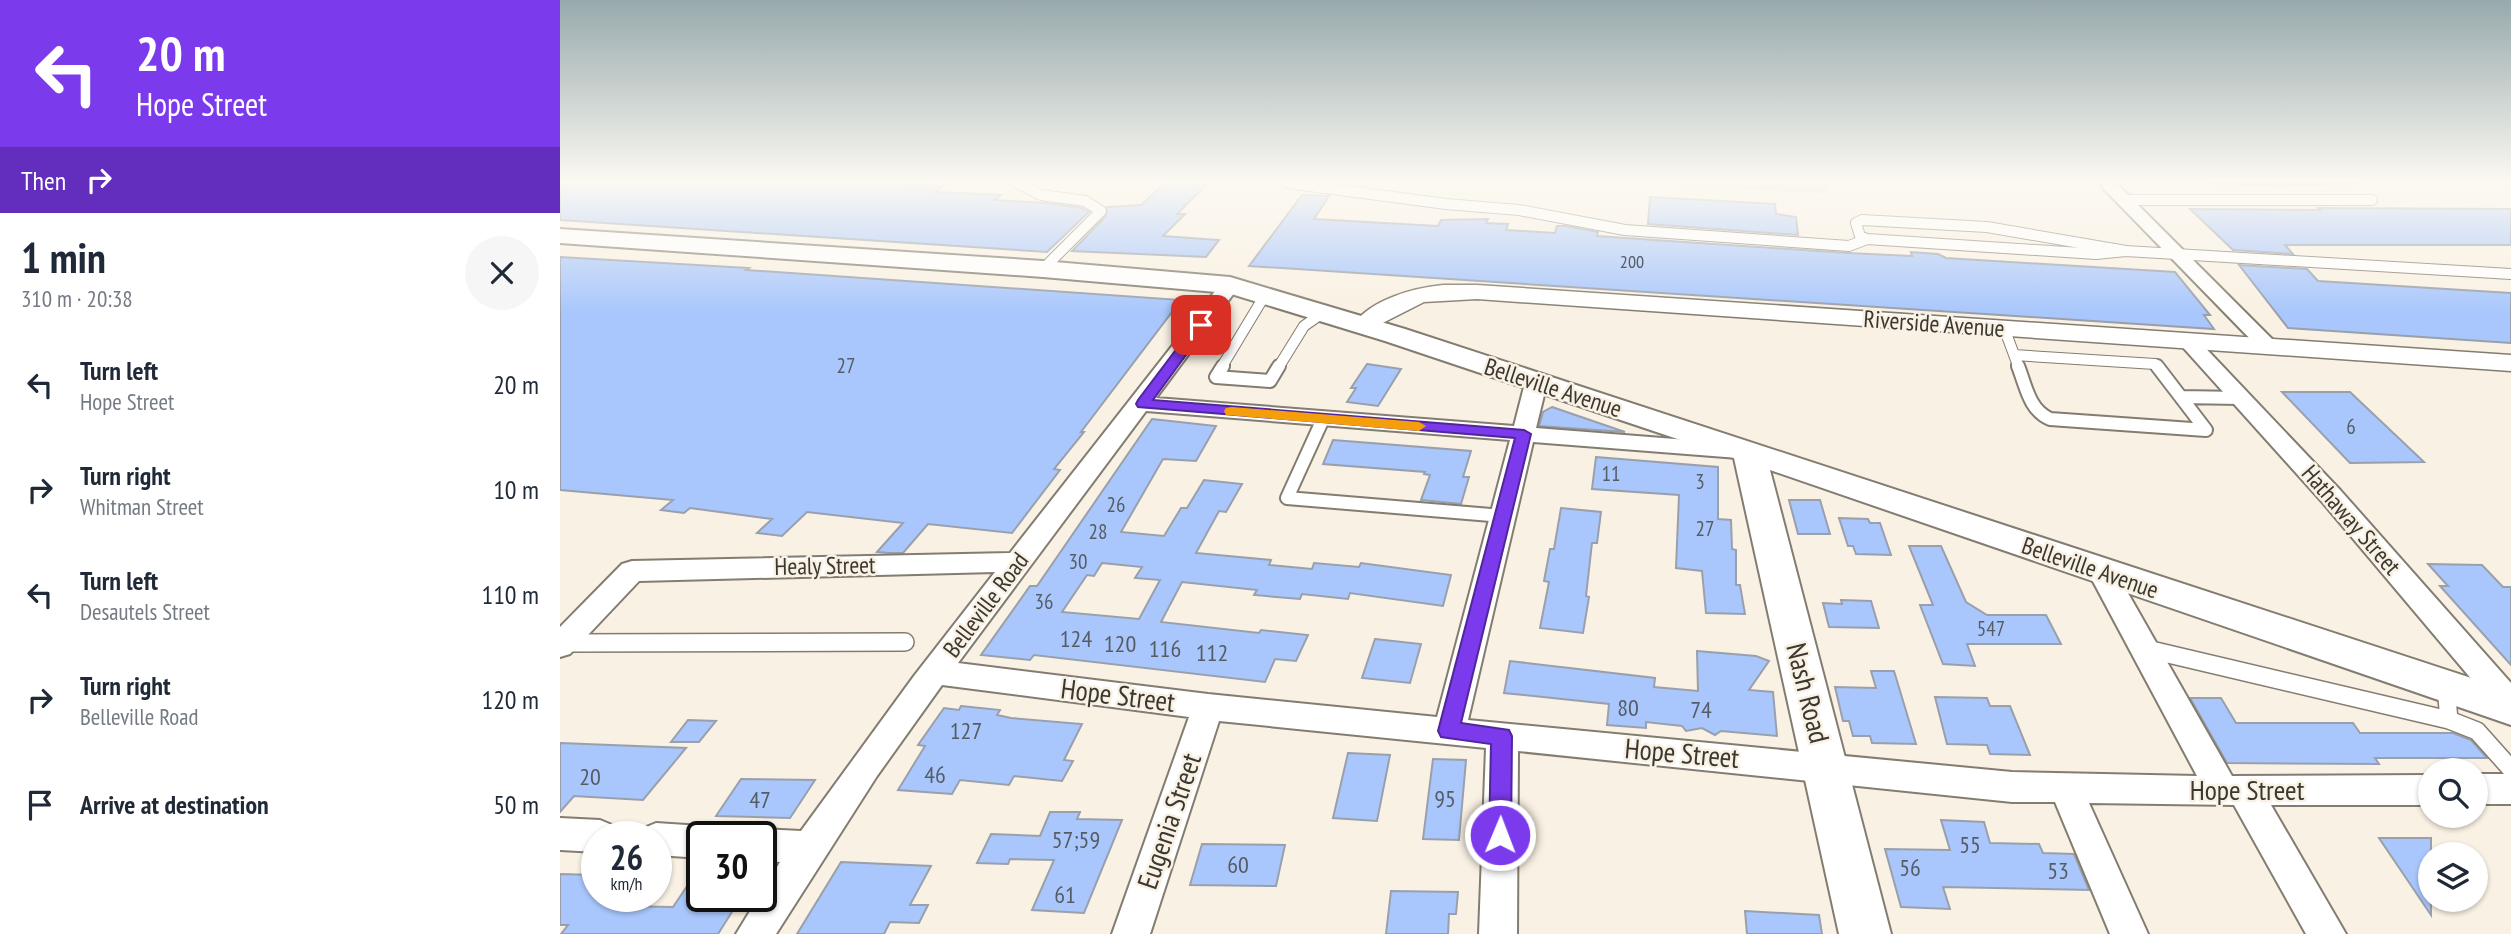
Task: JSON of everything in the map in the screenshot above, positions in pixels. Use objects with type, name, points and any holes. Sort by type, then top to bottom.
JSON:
[{"type":"main road","name":"Belleville Avenue","points":[[560,236],[1043,269],[1230,285],[1365,325],[2102,572],[2447,703],[2511,706]]},
{"type":"main road","name":"Nash Road","points":[[1749,452],[1865,934]]},
{"type":"street","points":[[2150,226],[2267,345]]},
{"type":"street","name":"Belleville Road","points":[[755,934],[811,848],[936,672],[1017,562],[1143,404],[1230,285]]},
{"type":"street","name":"Riverside Avenue","points":[[1365,325],[1411,296],[1438,291],[2511,363]]},
{"type":"street","name":"Hathaway Street","points":[[2187,340],[2332,497],[2511,706]]},
{"type":"street","points":[[1448,731],[1536,383]]},
{"type":"street","points":[[1143,404],[1749,452]]},
{"type":"street","name":"Healy Street","points":[[561,643],[632,571],[1017,562]]},
{"type":"street","points":[[2102,572],[2144,648],[2233,791],[2328,934]]},
{"type":"street","name":"Hope Street","points":[[936,672],[1208,707],[2012,787],[2233,791],[2418,790]]},
{"type":"street","name":"Eugenia Street","points":[[1131,934],[1208,707]]},
{"type":"street","points":[[1498,934],[1502,736]]},
{"type":"street","points":[[2066,789],[2129,934]]},
{"type":"street","points":[[2488,789],[2511,789]]},
{"type":"street","points":[[560,834],[581,835]]},
{"type":"street","points":[[777,846],[811,848]]},
{"type":"lane","points":[[1043,269],[1086,226]]},
{"type":"lane","points":[[1602,226],[1625,230],[1849,246],[1867,239]]},
{"type":"lane","points":[[1857,226],[1860,236],[1867,239],[2096,254],[2126,251]]},
{"type":"lane","points":[[1962,226],[1987,227],[2126,251],[2511,274]]},
{"type":"lane","points":[[1265,295],[1216,377],[1270,381],[1304,326],[1324,312]]},
{"type":"lane","points":[[2004,328],[2014,355],[2033,406],[2039,414],[2050,419],[2206,430],[2155,364],[2014,355]]},
{"type":"lane","points":[[2181,397],[2241,398]]},
{"type":"lane","points":[[1323,419],[1287,498],[1503,516]]},
{"type":"lane","points":[[561,643],[905,642]]},
{"type":"lane","points":[[2144,648],[2447,703],[2511,769]]},
{"type":"building","points":[[645,226],[1075,226],[1047,252]]},
{"type":"building","points":[[1097,226],[1173,226],[1163,236],[1219,240],[1206,257],[1072,251]]},
{"type":"building","points":[[1279,226],[1507,226],[1506,230],[1555,233],[1557,226],[1566,226],[1598,232],[1597,236],[1848,253],[1912,256],[1911,252],[1938,254],[1946,258],[2175,272],[2210,315],[2204,315],[2214,329],[1249,266]]},
{"type":"building","points":[[1670,226],[1797,226],[1798,235]]},
{"type":"building","points":[[2207,226],[2511,226],[2511,245],[2285,245],[2293,254],[2233,250]]},
{"type":"building","points":[[560,257],[1181,300],[1054,469],[1060,470],[1012,533],[928,524],[903,553],[889,553],[877,552],[903,523],[807,512],[782,536],[757,533],[772,519],[690,508],[684,513],[661,510],[673,500],[560,490]]},
{"type":"building","points":[[2239,265],[2307,269],[2318,281],[2511,293],[2511,343],[2288,328]]},
{"type":"building","points":[[1367,364],[1401,369],[1378,406],[1347,402],[1356,388],[1351,388]]},
{"type":"building","points":[[2282,392],[2350,392],[2424,462],[2350,463]]},
{"type":"building","points":[[1552,407],[1625,432],[1539,426],[1543,412]]},
{"type":"building","points":[[1152,419],[1216,426],[1196,461],[1163,459],[1121,532],[1164,536],[1181,508],[1187,508],[1204,480],[1242,484],[1226,512],[1219,511],[1196,553],[1271,560],[1269,565],[1312,569],[1314,563],[1359,567],[1361,563],[1451,575],[1443,606],[1350,593],[1348,599],[1302,594],[1300,599],[1254,595],[1257,590],[1182,582],[1161,622],[1259,633],[1261,630],[1308,635],[1296,661],[1275,659],[1265,682],[1034,655],[1030,660],[981,655],[1030,586],[1037,586]],"holes":[[[1102,563],[1142,567],[1135,578],[1160,580],[1139,619],[1062,612],[1087,575],[1094,576]]]},
{"type":"building","points":[[1333,440],[1471,451],[1463,477],[1469,477],[1461,504],[1421,500],[1430,475],[1424,474],[1425,472],[1323,464]]},
{"type":"building","points":[[1596,457],[1718,467],[1718,519],[1731,520],[1732,549],[1736,550],[1736,585],[1740,585],[1745,614],[1706,613],[1702,571],[1676,568],[1679,495],[1592,489]]},
{"type":"building","points":[[1789,500],[1820,500],[1830,534],[1798,534]]},
{"type":"building","points":[[1561,508],[1601,512],[1597,543],[1592,543],[1586,596],[1589,597],[1583,633],[1540,628],[1549,582],[1544,581],[1550,549],[1554,549]]},
{"type":"building","points":[[1839,518],[1868,519],[1870,523],[1880,523],[1891,555],[1856,554],[1853,546],[1848,546]]},
{"type":"building","points":[[1909,546],[1941,546],[1966,602],[1987,615],[2046,615],[2061,644],[1967,644],[1975,666],[1943,664],[1920,605],[1933,605]]},
{"type":"building","points":[[2428,564],[2482,565],[2503,587],[2511,587],[2511,665],[2440,586],[2448,586]]},
{"type":"building","points":[[1841,600],[1871,601],[1879,628],[1829,627],[1823,603],[1842,604]]},
{"type":"building","points":[[1375,639],[1421,644],[1410,683],[1362,678]]},
{"type":"building","points":[[1697,651],[1756,656],[1769,661],[1749,690],[1773,692],[1777,736],[1721,731],[1715,735],[1702,728],[1686,731],[1682,726],[1646,722],[1646,728],[1607,725],[1609,704],[1504,693],[1510,661],[1655,678],[1654,687],[1698,691]]},
{"type":"building","points":[[1871,671],[1894,671],[1916,744],[1872,743],[1870,736],[1853,736],[1849,721],[1843,721],[1835,687],[1876,688]]},
{"type":"building","points":[[1935,697],[1987,698],[1990,706],[2010,706],[2030,755],[1990,754],[1987,745],[1947,744]]},
{"type":"building","points":[[2190,698],[2221,698],[2236,723],[2353,723],[2360,733],[2453,733],[2471,740],[2487,758],[2375,758],[2379,764],[2227,763]]},
{"type":"building","points":[[961,706],[1000,710],[997,715],[1011,718],[1082,724],[1064,760],[1073,761],[1062,781],[1014,776],[1009,785],[960,780],[952,794],[898,790],[925,746],[918,745],[944,708],[959,710]]},
{"type":"building","points":[[688,720],[716,721],[699,742],[671,742]]},
{"type":"building","points":[[560,743],[686,748],[643,800],[574,796],[560,812]]},
{"type":"building","points":[[1348,753],[1390,755],[1377,821],[1333,818]]},
{"type":"building","points":[[1433,759],[1466,760],[1459,840],[1423,839]]},
{"type":"building","points":[[741,779],[815,780],[790,818],[716,816]]},
{"type":"building","points":[[1050,812],[1080,812],[1077,819],[1122,820],[1084,913],[1032,910],[1054,860],[1010,859],[1008,864],[977,863],[991,834],[1040,836]]},
{"type":"building","points":[[1941,820],[1984,822],[1990,843],[2039,844],[2043,853],[2074,854],[2089,890],[1943,887],[1950,909],[1901,907],[1885,849],[1950,850]]},
{"type":"building","points":[[2379,838],[2431,838],[2431,842],[2418,842],[2418,896]]},
{"type":"building","points":[[1202,844],[1285,845],[1276,886],[1190,885]]},
{"type":"building","points":[[841,862],[931,866],[910,905],[928,905],[919,923],[890,922],[884,934],[797,934]]},
{"type":"building","points":[[560,874],[581,875],[581,912],[672,912],[686,888],[686,912],[732,912],[718,934],[561,934],[568,925],[560,925]]},
{"type":"building","points":[[1391,891],[1458,892],[1456,914],[1449,914],[1448,934],[1386,934]]},
{"type":"building","points":[[1745,911],[1819,915],[1822,934],[1747,934]]},
{"type":"slow traffic","points":[[1232,411],[1419,426]]},
{"type":"route","points":[[1201,325],[1143,404],[1524,434],[1448,731],[1502,736],[1500,835]]}]
